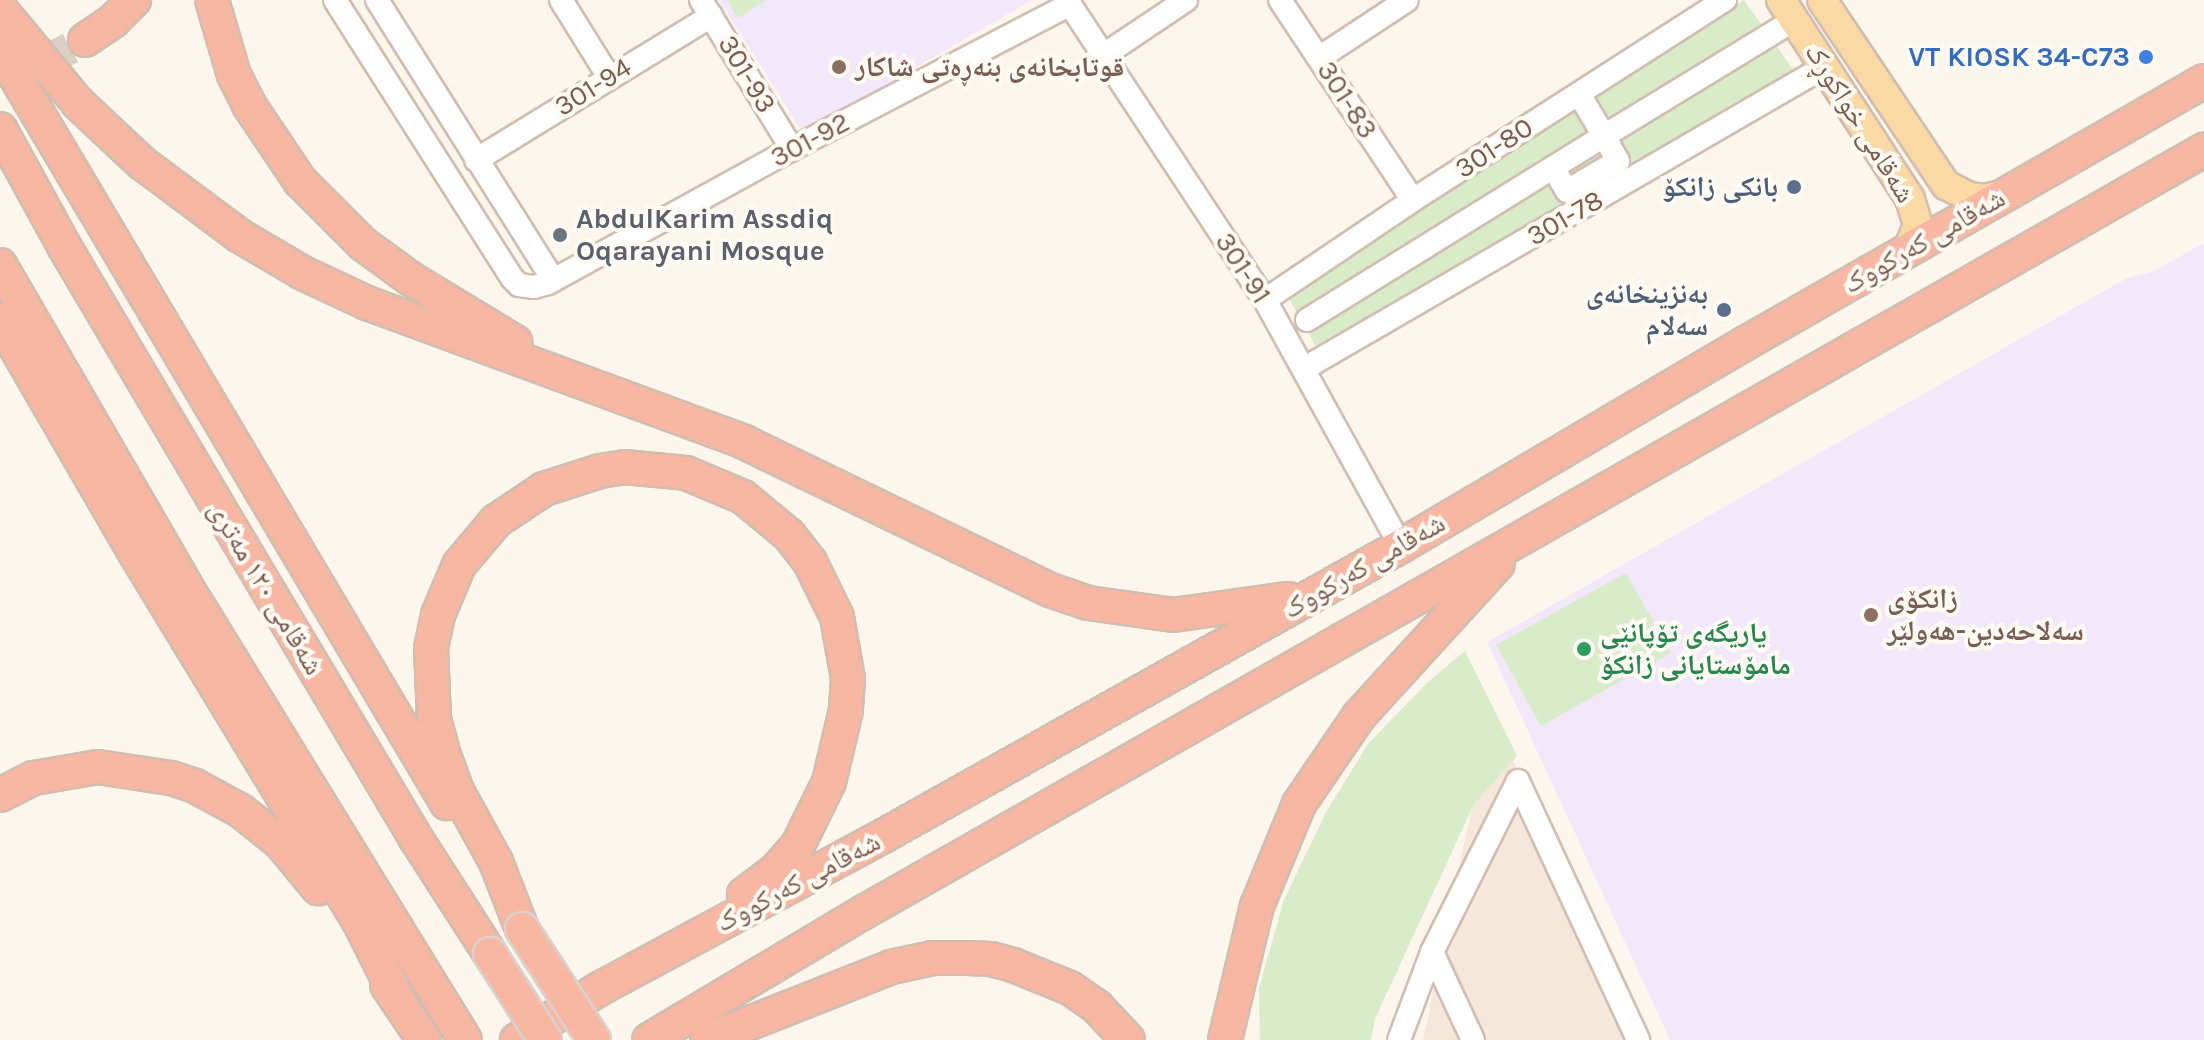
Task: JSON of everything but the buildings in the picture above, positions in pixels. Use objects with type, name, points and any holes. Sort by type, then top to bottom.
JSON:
[{"type":"highway","points":[[85,40],[113,21],[134,0]]},
{"type":"highway","points":[[212,0],[234,75],[261,128],[300,181],[363,244],[476,321],[534,352],[678,416]]},
{"type":"highway","points":[[0,9],[100,125],[142,163],[240,236],[303,273],[367,303],[744,442],[1050,590],[1088,603],[1131,611],[1186,615],[1259,605],[1322,591]]},
{"type":"highway","points":[[0,50],[522,929],[594,1040]]},
{"type":"highway","name":"شەقامی کەرکووک","points":[[517,1040],[601,988],[1322,591],[2204,81]]},
{"type":"highway","name":"شەقامی ١٢٠ مەتری","points":[[0,129],[64,246],[415,837],[545,1040]]},
{"type":"highway","name":"شەقامی کەرکووک","points":[[649,1040],[864,912],[2204,150]]},
{"type":"highway","points":[[0,265],[195,601],[465,1040]]},
{"type":"highway","points":[[0,320],[135,553],[362,927],[399,1001]]},
{"type":"highway","points":[[522,929],[496,862],[457,791],[434,719],[431,648],[448,587],[459,565],[496,521],[544,489],[600,471],[624,467],[686,473],[743,497],[789,535],[825,589],[844,646],[848,679],[840,746],[817,812],[798,845],[775,871],[748,891],[665,940],[601,988]]},
{"type":"highway","points":[[1225,1040],[1257,906],[1294,816],[1327,762],[1391,679],[1519,541]]},
{"type":"highway","points":[[0,795],[34,778],[98,767],[159,775],[215,796],[241,811],[280,842],[315,884],[424,1040]]},
{"type":"highway","points":[[1242,1040],[1246,942]]},
{"type":"highway","points":[[707,1040],[879,970],[922,960],[966,958],[1013,965],[1070,988],[1097,1007],[1128,1040]]},
{"type":"main road","name":"شەقامی خواکوڕک","points":[[1822,0],[1946,185],[1970,197],[1997,197],[2010,192]]},
{"type":"main road","name":"شەقامی خواکوڕک","points":[[1788,10],[1916,211],[1918,225],[1908,250]]},
{"type":"street","points":[[335,0],[512,278],[519,285],[534,287],[553,280],[377,0]]},
{"type":"street","points":[[561,0],[609,77]]},
{"type":"street","points":[[1104,55],[1186,0]]},
{"type":"street","name":"301-83","points":[[1280,0],[1413,200]]},
{"type":"street","points":[[1319,58],[1407,0]]},
{"type":"street","name":"301-80","points":[[1265,300],[1413,200],[1725,0]]},
{"type":"street","name":"301-92","points":[[553,280],[1069,2]]},
{"type":"street","name":"301-91","points":[[1069,2],[1265,300],[1401,546]]},
{"type":"street","name":"301-94","points":[[476,160],[609,77],[706,8]]},
{"type":"street","name":"301-93","points":[[706,8],[792,149]]},
{"type":"street","points":[[1604,136],[1788,10]]},
{"type":"street","name":"301-78","points":[[1305,368],[1824,67]]},
{"type":"street","points":[[1307,320],[1553,168],[1567,191],[1618,161],[1579,94]]},
{"type":"street","points":[[1399,1040],[1432,952],[1518,781],[1638,1040]]},
{"type":"street","points":[[1432,952],[1473,1040]]},
{"type":"shaded area","name":"قوتابخانەی بنەڕەتی شاکار","points":[[719,0],[1032,0],[803,133]]},
{"type":"shaded area","name":"زانکۆی سەلاحەدین-هەولێر","points":[[2204,243],[2204,1040],[1670,1040],[1487,642],[2127,278],[2152,272]]},
{"type":"shaded area","points":[[1491,716],[1650,1040],[1423,1040]]},
{"type":"green space","points":[[727,0],[766,0],[738,18]]},
{"type":"green space","points":[[1744,0],[1794,71],[1316,347],[1288,297]]},
{"type":"green space","name":"یاریگەی تۆپانێی مامۆستایانی زانکۆ","points":[[1626,573],[1671,653],[1541,726],[1496,645]]},
{"type":"green space","points":[[1465,651],[1517,756],[1474,804],[1375,1019],[1371,1040],[1260,1040],[1259,988],[1284,900],[1326,812],[1368,744],[1428,682]]},
{"type":"tunnel","points":[[0,86],[85,40]]},
{"type":"place","name":"VT KIOSK 34-C73","points":[[2146,57]]},
{"type":"place","name":"قوتابخانەی بنەڕەتی شاکار","points":[[839,67]]},
{"type":"place","name":"بانکی زانکۆ","points":[[1794,187]]},
{"type":"place","name":"AbdulKarim Assdiq Oqarayani Mosque","points":[[560,235]]},
{"type":"place","name":"بەنزینخانەی سەلام","points":[[1724,310]]},
{"type":"place","name":"زانکۆی سەلاحەدین-هەولێر","points":[[1871,615]]},
{"type":"place","name":"یاریگەی تۆپانێی مامۆستایانی زانکۆ","points":[[1584,649]]}]
